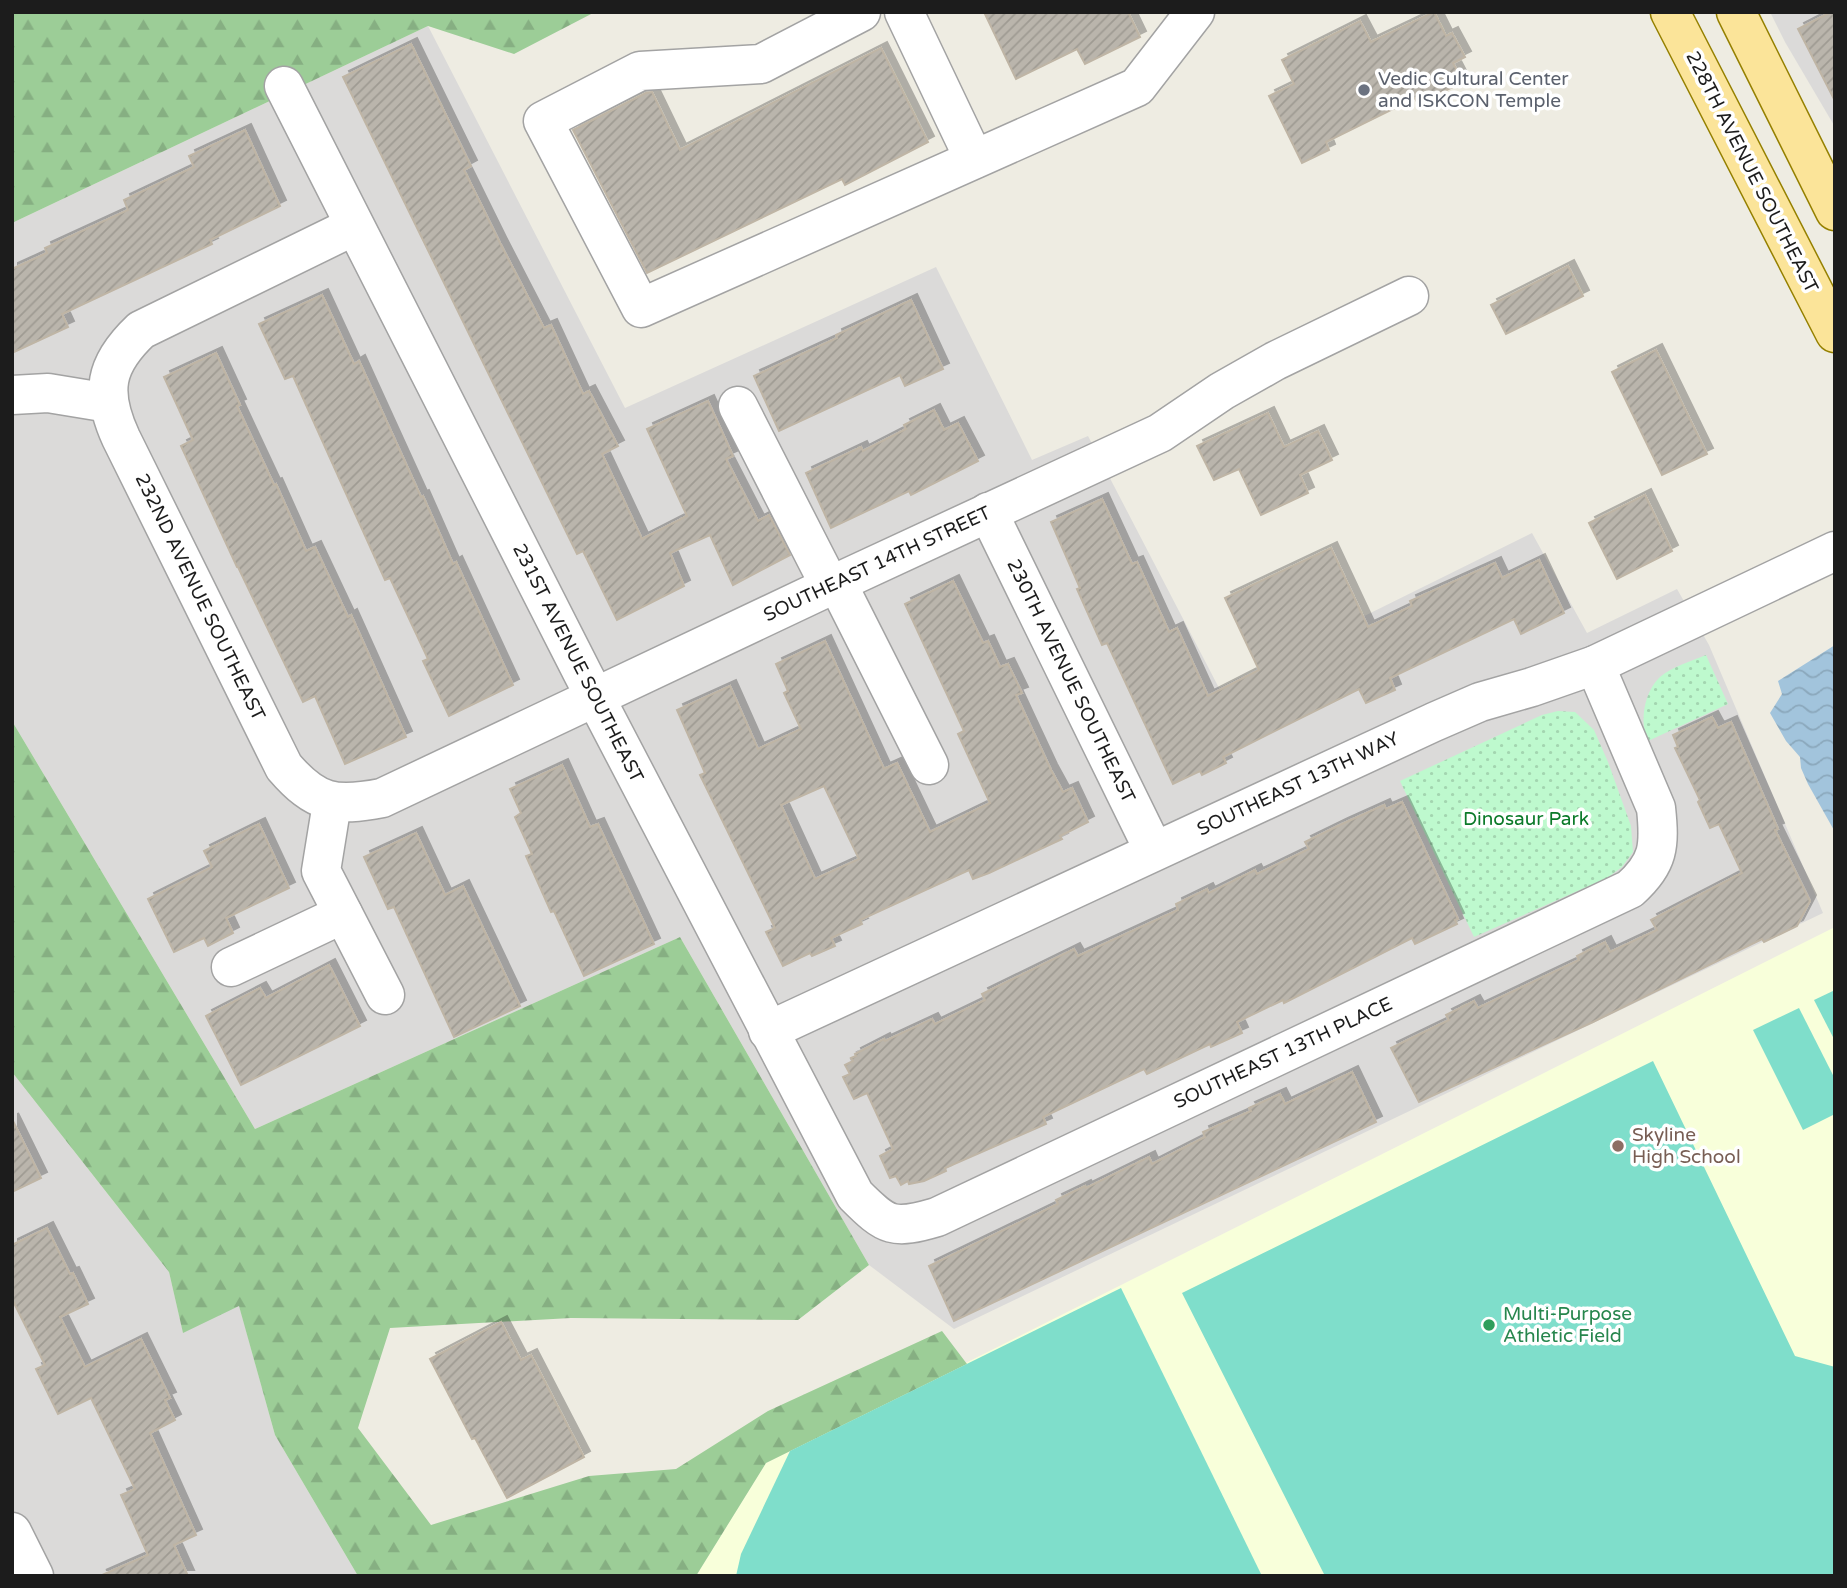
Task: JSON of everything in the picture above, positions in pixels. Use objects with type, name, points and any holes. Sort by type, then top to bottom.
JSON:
[{"type":"main road","name":"228TH AVENUE SOUTHEAST","points":[[1670,12],[1835,333]]},
{"type":"main road","points":[[1736,12],[1835,211]]},
{"type":"street","points":[[861,12],[761,64],[640,71],[543,121],[641,308],[1137,87],[1195,12]]},
{"type":"street","points":[[904,12],[974,159]]},
{"type":"street","name":"231ST AVENUE SOUTHEAST","points":[[284,86],[595,696],[855,1195],[874,1214],[891,1224]]},
{"type":"street","points":[[12,395],[110,385],[124,346],[141,330],[354,226]]},
{"type":"street","name":"SOUTHEAST 14TH STREET","points":[[332,803],[359,803],[382,798],[833,584],[1160,433],[1222,391],[1275,361],[1409,296]]},
{"type":"street","name":"232ND AVENUE SOUTHEAST","points":[[110,385],[110,414],[284,767],[299,785],[314,797],[332,803]]},
{"type":"street","points":[[738,406],[929,765]]},
{"type":"street","name":"230TH AVENUE SOUTHEAST","points":[[988,512],[1154,851]]},
{"type":"street","name":"SOUTHEAST 13TH WAY","points":[[768,1031],[1434,722],[1480,702],[1595,664],[1835,551]]},
{"type":"street","name":"SOUTHEAST 13TH PLACE","points":[[891,1224],[914,1223],[937,1217],[1630,889],[1646,874],[1657,853],[1659,832],[1656,808],[1595,664]]},
{"type":"street","points":[[332,803],[321,871],[384,995]]},
{"type":"street","points":[[231,967],[343,914]]},
{"type":"street","points":[[12,1532],[34,1576]]},
{"type":"shaded area","points":[[1770,12],[1835,12],[1835,127],[1785,42]]},
{"type":"shaded area","points":[[428,26],[625,408],[936,267],[1032,460],[1088,436],[1219,688],[1532,533],[1587,633],[1677,589],[1709,645],[1823,913],[954,1329],[869,1265],[680,937],[255,1129],[12,721],[12,223]]},
{"type":"shaded area","name":"Skyline High School","points":[[1835,927],[1835,1576],[696,1576],[766,1463]]},
{"type":"shaded area","points":[[1835,990],[1835,1041],[1814,1000]]},
{"type":"shaded area","points":[[1799,1008],[1835,1079],[1835,1114],[1803,1130],[1753,1030]]},
{"type":"shaded area","name":"Multi-Purpose Athletic Field","points":[[1653,1061],[1795,1356],[1835,1367],[1835,1576],[1325,1576],[1182,1293]]},
{"type":"shaded area","points":[[12,1072],[169,1272],[183,1332],[239,1305],[275,1435],[358,1576],[12,1576]]},
{"type":"shaded area","points":[[1121,1288],[1262,1576],[736,1576],[741,1554],[790,1451]]},
{"type":"green space","points":[[12,12],[595,12],[514,54],[428,26],[12,223]]},
{"type":"green space","points":[[1706,655],[1728,704],[1648,741],[1644,716],[1647,699],[1655,683],[1670,670]]},
{"type":"green space","name":"Dinosaur Park","points":[[1558,711],[1575,712],[1594,730],[1631,826],[1633,852],[1622,867],[1607,878],[1474,937],[1400,781],[1542,715]]},
{"type":"green space","points":[[12,721],[255,1129],[680,937],[869,1265],[798,1320],[571,1318],[390,1328],[358,1428],[431,1525],[589,1476],[676,1469],[768,1411],[942,1331],[967,1364],[766,1463],[696,1576],[358,1576],[275,1435],[239,1306],[183,1333],[169,1272],[12,1072]]},
{"type":"water","points":[[1835,645],[1835,832],[1808,784],[1801,768],[1800,757],[1786,741],[1770,713],[1782,694],[1778,681]]},
{"type":"building","points":[[984,12],[1128,12],[1140,37],[1085,64],[1077,49],[1016,79]]},
{"type":"building","name":"Vedic Cultural Center and ISKCON Temple","points":[[1434,12],[1446,36],[1452,33],[1465,57],[1453,63],[1463,82],[1418,104],[1415,98],[1326,142],[1329,150],[1302,163],[1269,96],[1294,84],[1282,60],[1360,21],[1371,42]]},
{"type":"building","points":[[1835,12],[1835,101],[1798,29]]},
{"type":"building","points":[[411,44],[471,166],[464,170],[500,243],[544,328],[551,325],[583,394],[589,391],[618,446],[602,454],[642,539],[687,516],[647,429],[708,401],[733,456],[726,459],[758,521],[769,515],[790,555],[733,585],[710,535],[670,553],[684,586],[617,620],[583,551],[577,554],[343,77]]},
{"type":"building","points":[[881,48],[928,142],[845,185],[842,179],[647,273],[573,130],[652,92],[680,150]]},
{"type":"building","points":[[245,130],[280,206],[210,240],[212,244],[62,314],[68,327],[12,353],[12,269],[47,253],[45,248],[128,210],[124,200],[194,167],[189,156]]},
{"type":"building","points":[[1568,266],[1583,296],[1506,334],[1491,305]]},
{"type":"building","points":[[322,295],[354,364],[359,361],[421,497],[423,496],[453,564],[456,562],[513,685],[449,716],[423,661],[428,659],[390,578],[385,580],[293,376],[285,379],[259,324]]},
{"type":"building","points":[[911,300],[943,369],[905,386],[900,375],[779,431],[754,376]]},
{"type":"building","points":[[1656,350],[1707,454],[1662,475],[1612,372]]},
{"type":"building","points":[[216,353],[240,405],[237,406],[306,551],[315,547],[348,617],[351,615],[406,737],[345,764],[315,696],[303,702],[181,446],[193,440],[164,377]]},
{"type":"building","points":[[934,410],[944,430],[958,423],[978,461],[911,495],[909,491],[831,528],[806,473],[861,447],[863,451],[906,429],[904,425]]},
{"type":"building","points":[[1268,413],[1284,447],[1318,431],[1332,460],[1300,475],[1308,493],[1261,515],[1239,469],[1214,480],[1197,446]]},
{"type":"building","points":[[1645,495],[1672,551],[1617,579],[1589,523]]},
{"type":"building","points":[[1102,499],[1132,564],[1137,562],[1169,632],[1177,628],[1208,696],[1259,670],[1225,598],[1331,548],[1368,627],[1412,606],[1410,601],[1495,563],[1502,578],[1539,560],[1564,613],[1521,634],[1514,619],[1390,678],[1395,690],[1366,703],[1359,689],[1223,757],[1226,763],[1202,775],[1200,771],[1173,784],[1107,643],[1102,645],[1051,522]]},
{"type":"building","points":[[953,581],[983,643],[988,641],[1000,667],[1008,664],[1022,693],[1016,695],[1051,770],[1063,792],[1072,788],[1088,822],[1060,836],[1062,839],[989,873],[973,879],[969,870],[860,920],[862,924],[831,938],[835,946],[812,956],[810,953],[783,966],[766,932],[775,928],[700,775],[705,773],[677,710],[730,686],[758,749],[801,729],[784,693],[788,691],[776,664],[825,641],[884,769],[897,763],[930,832],[990,803],[958,734],[964,731],[905,604]],"holes":[[[824,786],[859,859],[815,879],[781,805]]]},
{"type":"building","points":[[1712,717],[1718,728],[1731,722],[1778,829],[1775,830],[1810,901],[1797,926],[1764,942],[1762,939],[1593,1022],[1419,1102],[1391,1048],[1449,1020],[1446,1015],[1474,1001],[1478,1008],[1579,960],[1577,956],[1605,942],[1610,952],[1657,930],[1651,920],[1742,873],[1719,824],[1710,828],[1675,748],[1678,747],[1673,735]]},
{"type":"building","points":[[562,765],[590,827],[598,824],[654,944],[584,976],[526,856],[532,854],[515,817],[521,813],[510,789]]},
{"type":"building","points":[[1402,802],[1458,919],[1455,920],[1457,924],[1415,944],[1412,938],[1284,1003],[1283,1000],[1237,1022],[1242,1033],[1211,1047],[1210,1044],[1147,1074],[1144,1069],[1043,1117],[1046,1124],[945,1168],[946,1171],[924,1181],[909,1184],[908,1181],[901,1185],[896,1176],[890,1178],[880,1156],[893,1149],[867,1093],[854,1099],[843,1077],[850,1074],[845,1065],[853,1061],[851,1058],[856,1056],[855,1054],[932,1019],[935,1024],[985,1000],[982,994],[1074,949],[1078,956],[1178,910],[1176,904],[1207,889],[1209,893],[1255,870],[1257,874],[1309,849],[1305,842],[1342,824],[1384,805],[1386,809]]},
{"type":"building","points":[[259,824],[289,888],[226,918],[233,933],[208,946],[204,938],[174,952],[148,899],[212,867],[204,851]]},
{"type":"building","points":[[416,833],[445,895],[463,886],[520,1006],[454,1037],[394,907],[388,909],[364,857]]},
{"type":"building","points":[[329,965],[360,1026],[241,1085],[206,1016],[260,988],[266,998]]},
{"type":"building","points":[[1352,1072],[1376,1122],[954,1321],[929,1266],[1058,1204],[1056,1200],[1085,1186],[1086,1188],[1149,1157],[1152,1164],[1205,1137],[1203,1132],[1251,1111],[1249,1108],[1280,1094],[1285,1104]]},
{"type":"building","points":[[12,1119],[41,1178],[12,1192]]},
{"type":"building","points":[[47,1228],[88,1304],[60,1317],[85,1367],[141,1339],[170,1398],[165,1400],[175,1420],[150,1433],[196,1535],[174,1545],[188,1576],[100,1576],[148,1555],[121,1495],[135,1489],[91,1398],[58,1414],[36,1369],[45,1365],[12,1299],[12,1245]]},
{"type":"building","points":[[501,1322],[521,1360],[531,1355],[584,1457],[507,1498],[430,1359]]},
{"type":"place","name":"Vedic Cultural Center and ISKCON Temple","points":[[1364,90]]},
{"type":"place","name":"Skyline High School","points":[[1618,1146]]},
{"type":"place","name":"Multi-Purpose Athletic Field","points":[[1489,1325]]}]
